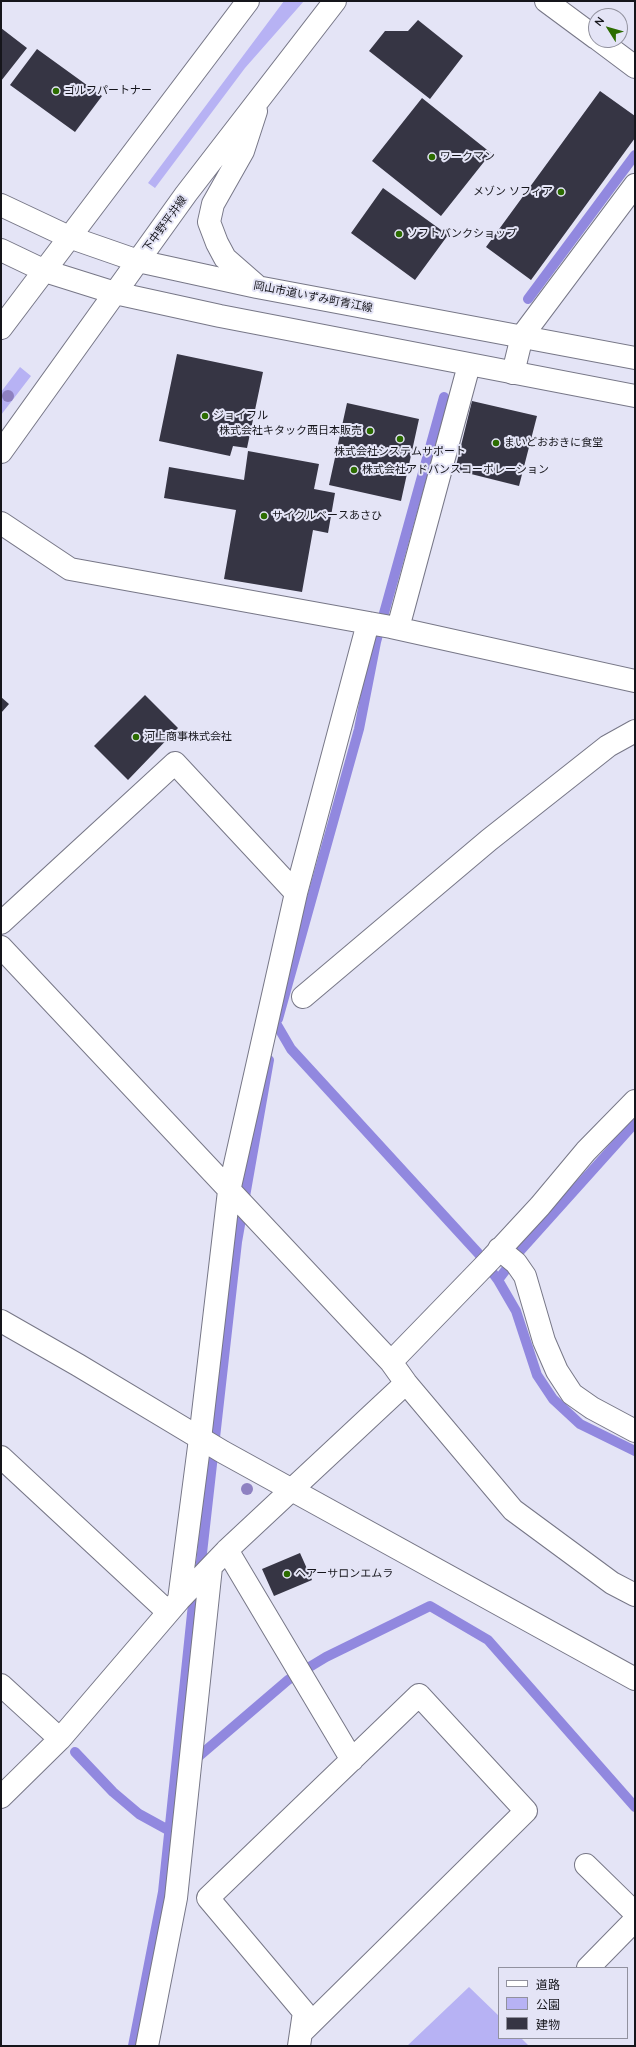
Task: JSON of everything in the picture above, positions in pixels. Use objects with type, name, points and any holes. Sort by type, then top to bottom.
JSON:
[{"type":"street","points":[[1,328],[248,1]]},
{"type":"street","name":"下中野平井線","points":[[1,452],[186,194],[335,1]]},
{"type":"street","points":[[546,1],[588,32]]},
{"type":"street","points":[[610,48],[635,67]]},
{"type":"street","points":[[258,287],[225,258],[217,243],[210,222],[213,204],[244,151],[260,98]]},
{"type":"street","points":[[513,373],[522,336],[635,185]]},
{"type":"street","name":"岡山市道いずみ町青江線","points":[[1,205],[69,238],[138,261],[258,287],[635,358]]},
{"type":"street","points":[[1,250],[44,270],[115,293],[220,316],[635,396]]},
{"type":"street","points":[[178,1601],[210,1445],[238,1200],[296,893],[469,365]]},
{"type":"street","points":[[1,523],[70,569],[383,625],[635,681]]},
{"type":"street","points":[[303,997],[489,840],[608,746],[635,731]]},
{"type":"street","points":[[1,923],[175,763],[296,893]]},
{"type":"street","points":[[1,947],[391,1362],[406,1383],[513,1510],[612,1583],[635,1596]]},
{"type":"street","points":[[391,1362],[499,1259],[540,1206],[586,1151],[635,1101]]},
{"type":"street","points":[[499,1259],[525,1276],[544,1341],[557,1371],[572,1394],[592,1408],[635,1431]]},
{"type":"street","points":[[1,1321],[106,1381],[210,1445],[635,1679]]},
{"type":"street","points":[[1,1796],[60,1739],[178,1601],[227,1550],[406,1383]]},
{"type":"street","points":[[1,1457],[178,1601]]},
{"type":"street","points":[[227,1550],[352,1760]]},
{"type":"street","points":[[147,2046],[176,1898],[209,1570]]},
{"type":"street","points":[[1,1685],[60,1739]]},
{"type":"street","points":[[419,1695],[526,1811],[300,2039],[304,2012],[208,1898],[419,1695]]},
{"type":"street","points":[[586,1865],[635,1913]]},
{"type":"street","points":[[589,1967],[635,1920]]},
{"type":"green space","points":[[284,1],[304,1],[245,68],[155,188],[148,183]]},
{"type":"green space","points":[[20,367],[31,376],[1,415],[1,392]]},
{"type":"green space","points":[[469,1987],[498,2015],[498,2039],[522,2039],[529,2046],[407,2046]]},
{"type":"building","points":[[418,20],[463,56],[430,99],[369,51],[385,31],[408,31]]},
{"type":"building","points":[[1,28],[27,48],[1,81]]},
{"type":"building","points":[[37,49],[102,96],[75,132],[10,85]]},
{"type":"building","name":"メゾン ソフィア","points":[[600,91],[635,116],[635,138],[531,280],[486,247]]},
{"type":"building","points":[[422,98],[491,153],[441,216],[372,161]]},
{"type":"building","points":[[383,188],[448,235],[415,280],[351,233]]},
{"type":"building","points":[[177,354],[263,372],[247,448],[233,446],[230,456],[159,441]]},
{"type":"building","points":[[472,401],[537,416],[519,486],[455,470]]},
{"type":"building","points":[[347,403],[419,419],[401,501],[329,485]]},
{"type":"building","points":[[248,451],[319,464],[314,489],[335,493],[328,533],[313,530],[302,592],[224,579],[236,510],[164,498],[169,467],[244,480]]},
{"type":"building","name":"河上商事株式会社","points":[[145,695],[178,728],[128,780],[94,746]]},
{"type":"building","points":[[1,697],[9,704],[1,713]]},
{"type":"building","name":"ヘアーサロンエムラ","points":[[300,1553],[312,1580],[274,1596],[262,1569]]},
{"type":"waterway","points":[[528,299],[635,155]]},
{"type":"waterway","points":[[278,1019],[359,729],[376,642],[444,397]]},
{"type":"waterway","points":[[277,1025],[291,1049],[478,1253],[498,1280],[516,1311],[537,1375],[553,1399],[580,1424],[635,1451]]},
{"type":"waterway","points":[[133,2046],[163,1892],[193,1604],[201,1562],[237,1242],[269,1060]]},
{"type":"waterway","points":[[498,1280],[520,1251],[635,1123]]},
{"type":"waterway","points":[[198,1757],[288,1680],[326,1657],[430,1606],[488,1640],[635,1807]]},
{"type":"waterway","points":[[75,1752],[113,1792],[139,1814],[170,1831]]},
{"type":"place","name":"ゴルフパートナー","points":[[56,91]]},
{"type":"place","name":"ワークマン","points":[[432,157]]},
{"type":"place","name":"メゾン ソフィア","points":[[561,192]]},
{"type":"place","name":"ソフトバンクショップ","points":[[399,234]]},
{"type":"place","name":"ジョイフル","points":[[205,416]]},
{"type":"place","name":"株式会社キタック西日本販売","points":[[370,431]]},
{"type":"place","name":"株式会社システムサポート","points":[[400,439]]},
{"type":"place","name":"まいどおおきに食堂","points":[[496,443]]},
{"type":"place","name":"株式会社アドバンスコーポレーション","points":[[354,470]]},
{"type":"place","name":"サイクルベースあさひ","points":[[264,516]]},
{"type":"place","name":"河上商事株式会社","points":[[136,737]]},
{"type":"place","name":"ヘアーサロンエムラ","points":[[287,1574]]}]
